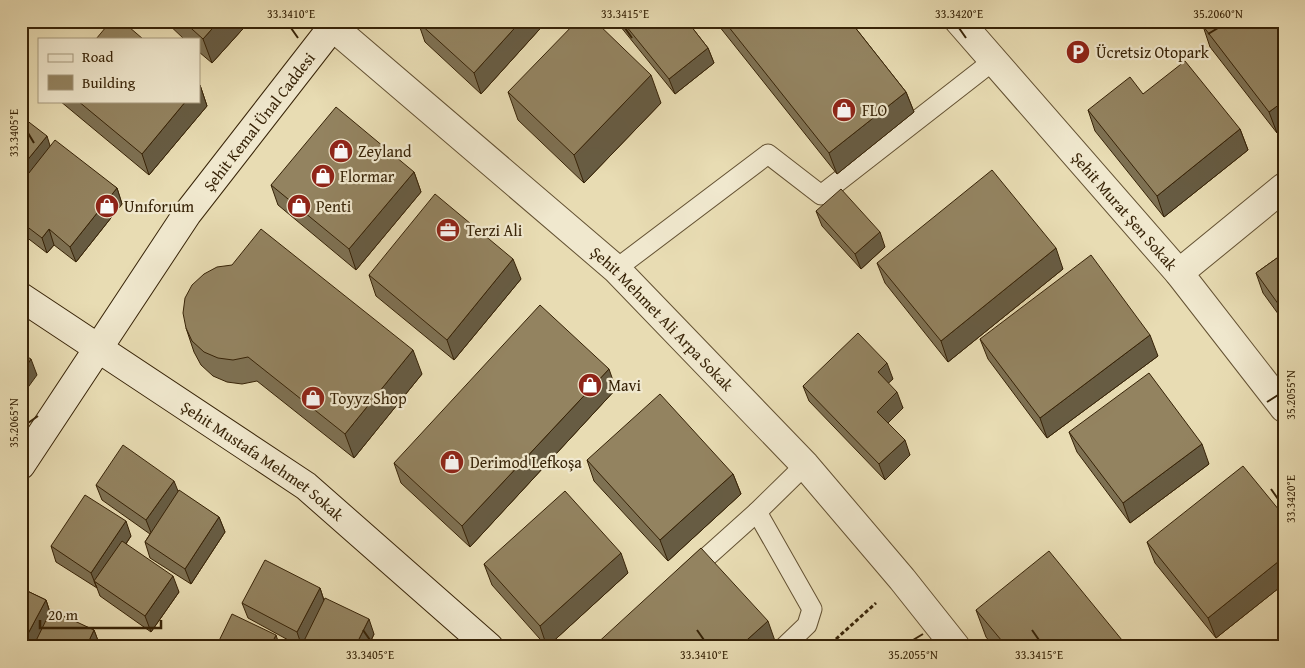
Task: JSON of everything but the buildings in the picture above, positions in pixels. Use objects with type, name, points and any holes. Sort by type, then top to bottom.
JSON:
[{"type":"street","name":"Şehit Murat Şen Sokak","points":[[959,21],[1178,273],[1284,408]]},
{"type":"street","name":"Şehit Mehmet Ali Arpa Sokak","points":[[335,24],[616,269],[805,465],[902,579],[956,647]]},
{"type":"street","name":"Şehit Kemal Ünal Caddesi","points":[[21,465],[187,214],[335,24]]},
{"type":"street","points":[[1178,273],[1284,187]]},
{"type":"street","name":"Şehit Mustafa Mehmet Sokak","points":[[21,297],[306,486],[489,647]]},
{"type":"lane","points":[[616,269],[768,154],[822,195],[993,61]]},
{"type":"lane","points":[[679,583],[805,465]]},
{"type":"lane","points":[[757,512],[812,609],[807,625],[784,647]]},
{"type":"path","points":[[835,640],[902,579]]},
{"type":"place","name":"Ücretsiz Otopark","points":[[1078,52]]},
{"type":"place","name":"FLO","points":[[844,110]]},
{"type":"place","name":"Zeyland","points":[[341,151]]},
{"type":"place","name":"Flormar","points":[[323,176]]},
{"type":"place","name":"Unıforıum","points":[[107,206]]},
{"type":"place","name":"Penti","points":[[299,206]]},
{"type":"place","name":"Terzi Ali","points":[[448,230]]},
{"type":"place","name":"Mavi","points":[[590,385]]},
{"type":"place","name":"Toyyz Shop","points":[[313,398]]},
{"type":"place","name":"Derimod Lefkoşa","points":[[452,462]]}]
